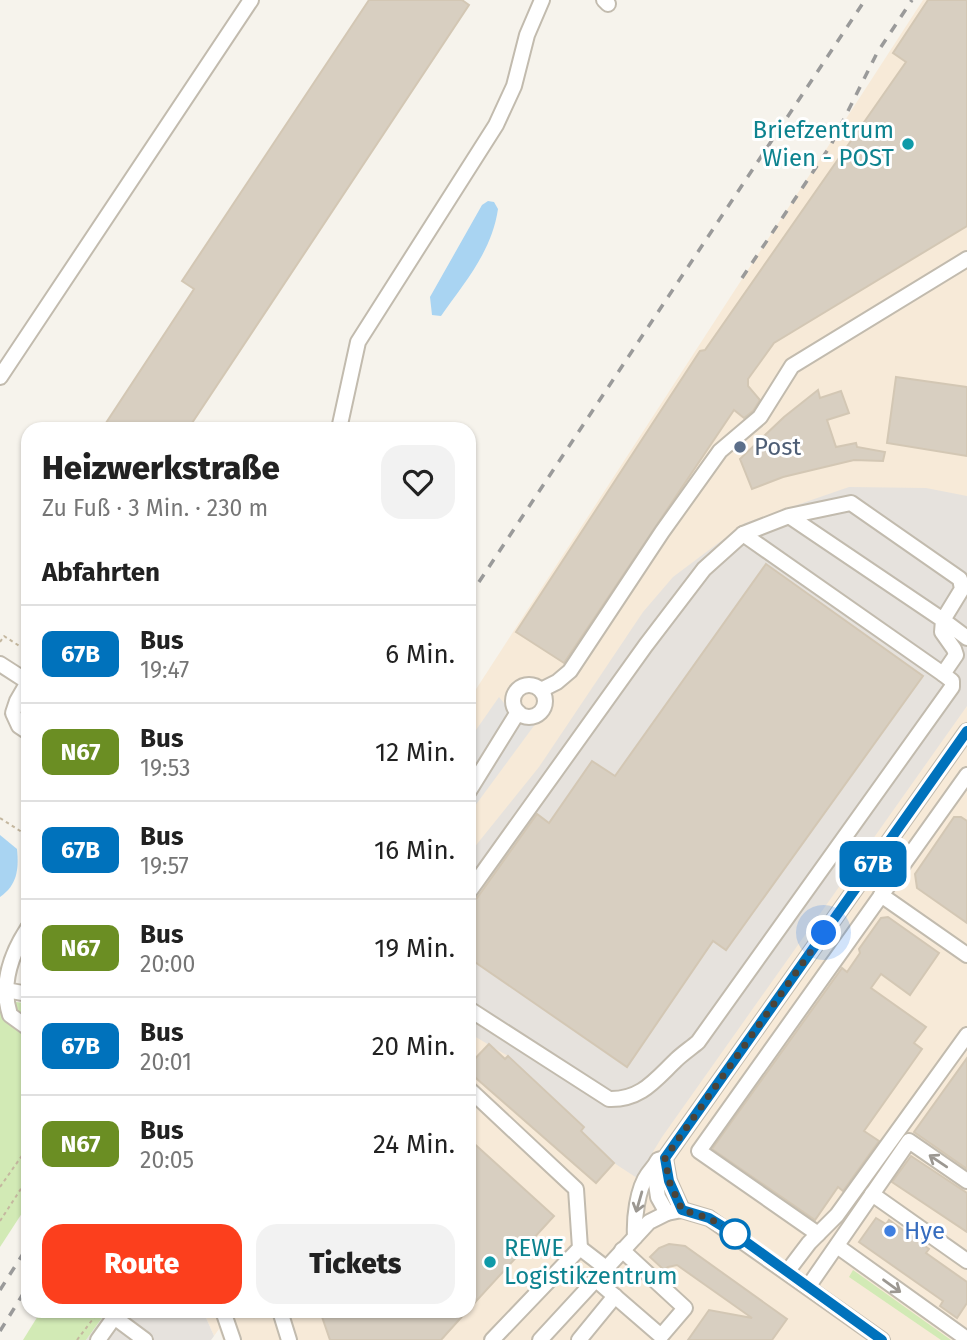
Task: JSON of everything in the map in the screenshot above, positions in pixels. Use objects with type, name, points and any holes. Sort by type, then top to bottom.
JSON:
[{"type":"street","points":[[0,377],[250,0]]},
{"type":"street","points":[[341,422],[358,342],[496,125],[514,86],[527,36],[542,0]]},
{"type":"street","points":[[541,690],[570,671],[662,532],[720,451],[761,416],[792,366],[967,259]]},
{"type":"street","points":[[476,882],[607,698],[704,569],[743,534],[789,516],[851,503],[862,509],[960,579],[962,589],[943,620],[942,632],[956,655],[943,674]]},
{"type":"street","points":[[789,516],[967,638]]},
{"type":"street","points":[[476,1014],[609,1099],[621,1100],[650,1087],[698,1042],[952,687],[952,681],[943,674],[743,534]]},
{"type":"street","points":[[0,664],[21,678]]},
{"type":"street","points":[[527,685],[541,690],[545,705],[538,714],[528,716],[518,712],[513,703],[518,689],[527,685]]},
{"type":"street","points":[[21,694],[13,713],[21,727]]},
{"type":"street","points":[[476,780],[518,712]]},
{"type":"street","points":[[881,1340],[709,1218],[674,1211],[658,1197],[654,1170],[658,1160],[665,1158],[967,731]]},
{"type":"street","points":[[818,1234],[699,1151],[967,775]]},
{"type":"street","points":[[881,895],[967,955]]},
{"type":"street","points":[[21,938],[12,951],[1,989],[10,1015],[21,1023]]},
{"type":"street","points":[[1,989],[21,992]]},
{"type":"street","points":[[787,1272],[837,1215],[967,1035]]},
{"type":"street","points":[[476,1096],[576,1189],[580,1248],[492,1340]]},
{"type":"street","points":[[808,1287],[909,1141],[967,1181]]},
{"type":"street","points":[[665,1158],[674,1211]]},
{"type":"street","points":[[635,1237],[634,1219],[638,1202],[648,1174],[654,1170]]},
{"type":"street","points":[[872,1194],[967,1261]]},
{"type":"street","points":[[540,1340],[649,1222],[674,1211]]},
{"type":"street","points":[[837,1246],[965,1335]]},
{"type":"street","points":[[580,1248],[606,1268]]},
{"type":"street","points":[[595,1279],[661,1336],[685,1308],[622,1250]]},
{"type":"street","points":[[579,1340],[615,1296]]},
{"type":"street","points":[[98,1340],[114,1318]]},
{"type":"street","points":[[121,1318],[145,1340]]},
{"type":"street","points":[[225,1318],[233,1340]]},
{"type":"street","points":[[282,1318],[289,1340]]},
{"type":"path","points":[[0,642],[4,636],[21,647]]},
{"type":"path","points":[[0,818],[21,832]]},
{"type":"path","points":[[0,1187],[21,1157]]},
{"type":"path","points":[[0,1221],[21,1189]]},
{"type":"path","points":[[77,1340],[94,1318]]},
{"type":"shaded area","points":[[923,0],[967,0],[967,1340],[223,1340],[219,1329],[214,1336],[206,1318],[476,1318],[476,689]]},
{"type":"shaded area","points":[[849,487],[926,488],[967,496],[967,706],[662,1137],[637,1178],[614,1163],[581,1131],[584,1127],[508,1056],[476,1037],[476,845],[539,767],[643,612],[673,577],[745,523]]},
{"type":"shaded area","points":[[499,697],[519,721],[536,723],[476,804],[476,730]]},
{"type":"shaded area","points":[[102,1318],[206,1318],[214,1336],[211,1340],[86,1340]]},
{"type":"green space","points":[[0,999],[21,1003],[21,1215],[0,1247]]},
{"type":"green space","points":[[853,1270],[951,1340],[941,1340],[849,1277]]},
{"type":"green space","points":[[37,1318],[102,1318],[86,1340],[23,1340]]},
{"type":"water","points":[[488,201],[494,202],[498,209],[484,252],[441,316],[432,315],[430,297],[482,205]]},
{"type":"water","points":[[0,835],[17,849],[18,864],[13,882],[0,897]]},
{"type":"building","points":[[369,0],[462,0],[469,5],[193,422],[107,422],[194,289],[182,281]]},
{"type":"building","name":"Briefzentrum Wien - POST","points":[[928,0],[967,0],[967,226],[774,343],[748,379],[748,386],[760,400],[753,411],[744,418],[734,410],[564,663],[516,632],[700,351],[705,350],[906,62],[893,53]]},
{"type":"building","points":[[896,377],[967,387],[967,456],[887,443]]},
{"type":"building","points":[[818,390],[820,398],[841,391],[849,413],[827,420],[836,447],[856,443],[857,447],[885,452],[883,461],[854,460],[783,477],[752,489],[740,459],[784,417]]},
{"type":"building","points":[[766,564],[923,676],[726,950],[713,941],[627,1067],[476,963],[476,898],[537,814],[549,823],[592,761],[615,776]]},
{"type":"building","points":[[954,817],[967,821],[967,923],[917,888],[915,874]]},
{"type":"building","points":[[888,917],[939,953],[910,995],[881,974],[871,988],[926,1027],[914,1043],[922,1049],[864,1131],[879,1141],[843,1191],[838,1187],[815,1220],[712,1149],[842,968],[847,972],[881,918]]},
{"type":"building","points":[[489,1044],[505,1059],[508,1056],[584,1127],[581,1131],[614,1163],[596,1183],[476,1078],[476,1058]]},
{"type":"building","points":[[967,1058],[967,1169],[914,1132]]},
{"type":"building","name":"REWE Logistikzentrum","points":[[476,1145],[554,1216],[476,1301]]},
{"type":"building","points":[[911,1156],[967,1193],[967,1232],[892,1182]]},
{"type":"building","points":[[876,1218],[886,1224],[889,1220],[929,1249],[926,1253],[967,1282],[967,1303],[957,1318],[940,1306],[943,1301],[859,1242]]},
{"type":"building","points":[[669,1244],[685,1246],[787,1319],[772,1340],[688,1340],[709,1310],[752,1318],[677,1265],[664,1270],[650,1257],[659,1248]]},
{"type":"building","name":"REWE Logistikzentrum","points":[[322,1318],[461,1318],[441,1340],[330,1340]]},
{"type":"railway","points":[[476,586],[865,0]]},
{"type":"railway","points":[[742,278],[831,145],[877,53],[912,0]]},
{"type":"railway","points":[[0,1290],[21,1257]]},
{"type":"railway","points":[[0,1331],[21,1297]]},
{"type":"bus line","name":"67B","points":[[882,1340],[735,1234],[709,1218],[682,1210],[669,1181],[665,1158],[967,731]]},
{"type":"place","name":"Briefzentrum Wien - POST","points":[[908,144]]},
{"type":"place","name":"Post","points":[[740,447]]},
{"type":"place","name":"Hye","points":[[890,1231]]},
{"type":"place","name":"REWE Logistikzentrum","points":[[490,1262]]},
{"type":"route","points":[[735,1234],[709,1218],[682,1210],[669,1181],[665,1158],[824,933]]}]
